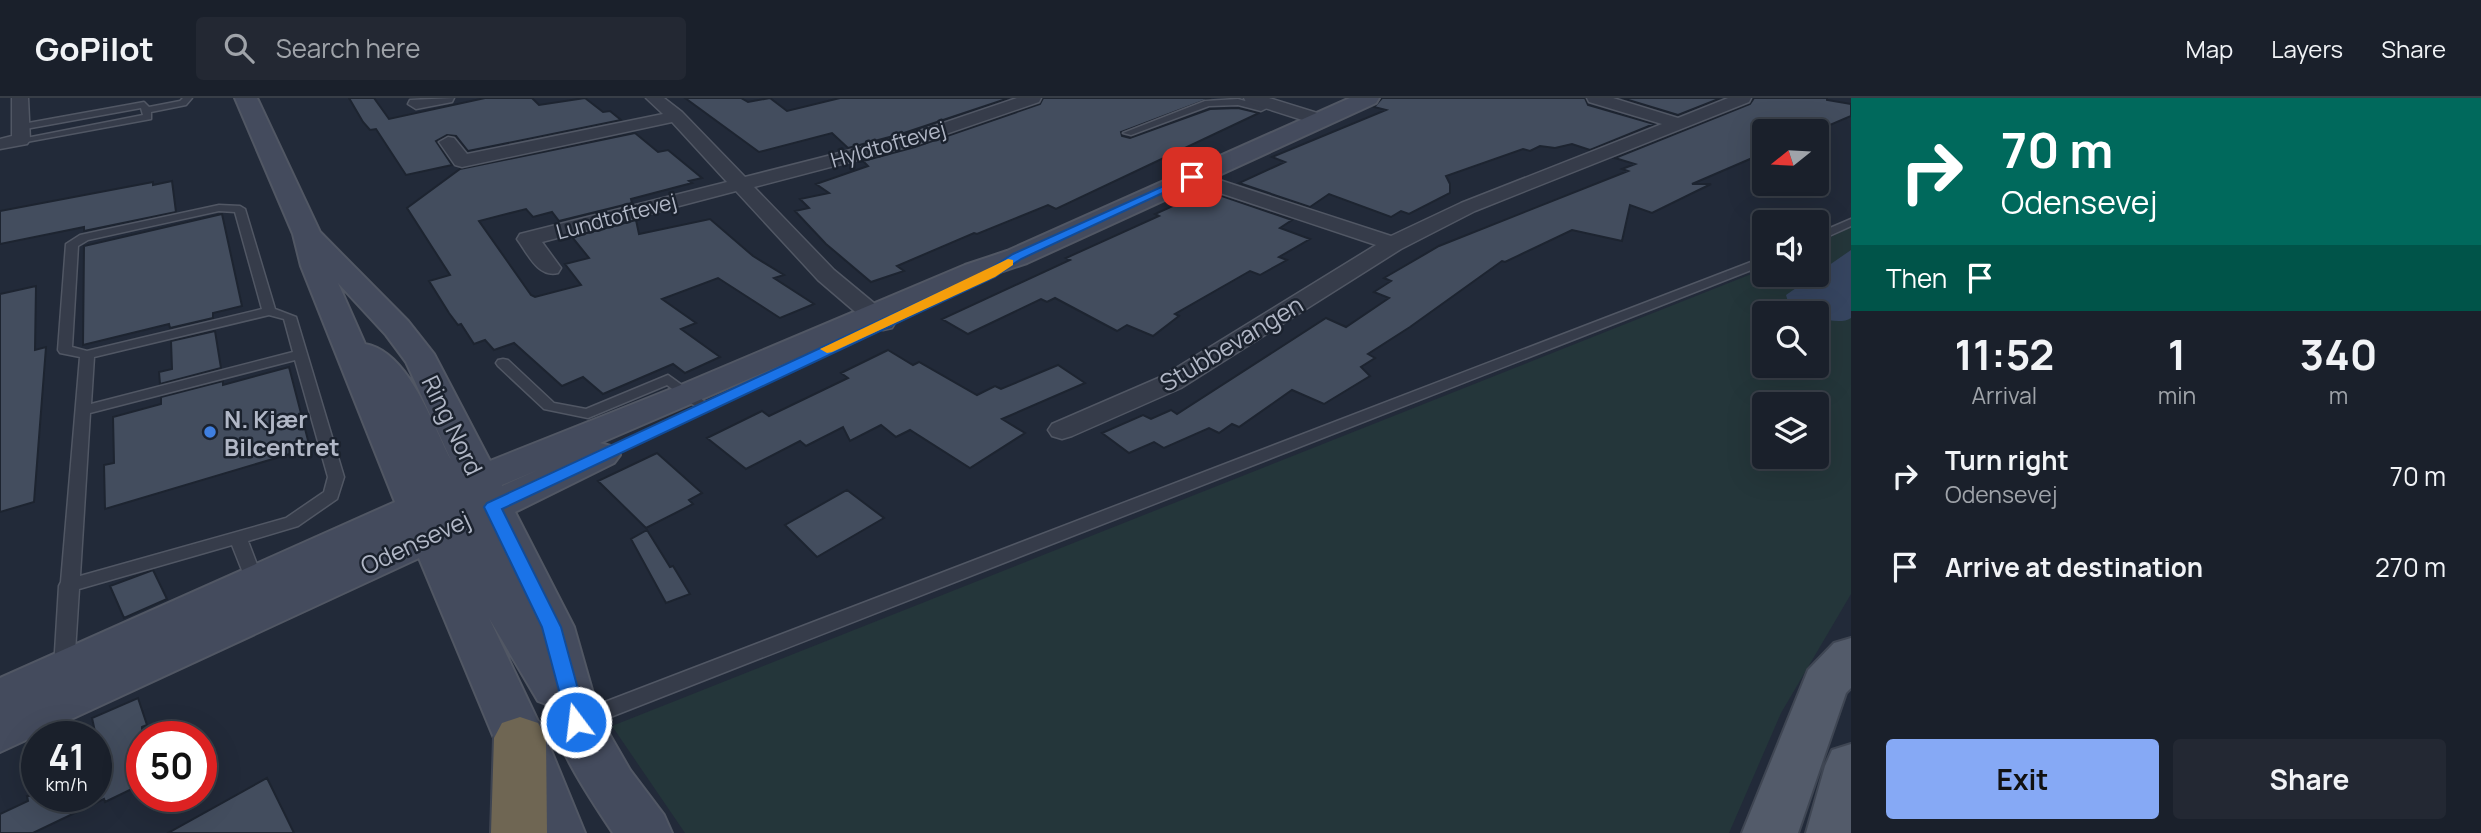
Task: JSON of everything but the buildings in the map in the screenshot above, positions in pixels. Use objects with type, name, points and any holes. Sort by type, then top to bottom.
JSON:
[{"type":"highway","points":[[519,833],[520,738]]},
{"type":"main road","name":"Ring Nord","points":[[246,98],[307,233],[316,266],[348,340],[455,507]]},
{"type":"main road","name":"Odensevej","points":[[76,681],[695,400],[990,274],[1017,257],[1368,98]]},
{"type":"main road","name":"Ring Nord","points":[[307,233],[397,328],[422,361],[455,507],[520,738],[557,833]]},
{"type":"main road","name":"Odensevej","points":[[695,400],[726,385],[756,365],[877,320]]},
{"type":"main road","name":"Odensevej","points":[[1,720],[256,583],[455,507]]},
{"type":"main road","points":[[455,507],[505,606],[576,722],[611,786],[644,833]]},
{"type":"main road","points":[[1770,833],[1825,684],[1851,656]]},
{"type":"main road","points":[[1834,833],[1851,765]]},
{"type":"street","points":[[0,144],[21,134],[20,98]]},
{"type":"street","points":[[416,104],[446,98]]},
{"type":"street","name":"Hyldtoftevej","points":[[741,184],[908,141],[1033,98]]},
{"type":"street","points":[[1252,98],[1321,120]]},
{"type":"street","points":[[1595,98],[1677,123]]},
{"type":"street","name":"Stubbevangen","points":[[1062,430],[1172,382],[1393,244],[1468,207],[1743,98]]},
{"type":"street","points":[[658,99],[826,275],[877,320]]},
{"type":"street","points":[[449,142],[462,161],[676,116]]},
{"type":"street","points":[[1192,177],[1393,244]]},
{"type":"street","name":"Lundtoftevej","points":[[550,268],[528,239],[741,184]]},
{"type":"lane","points":[[21,134],[144,105],[146,110],[183,103],[188,98]]},
{"type":"lane","points":[[1128,133],[1208,103],[1238,102],[1261,108],[1271,104]]},
{"type":"lane","points":[[68,586],[292,522],[331,495],[336,477],[290,317],[269,311],[87,355],[65,350],[72,244],[84,237],[219,208],[240,209],[269,311]]},
{"type":"lane","points":[[1829,233],[1851,222]]},
{"type":"lane","points":[[576,722],[1752,266]]},
{"type":"lane","points":[[82,411],[301,354]]},
{"type":"lane","points":[[76,681],[68,586],[87,355]]},
{"type":"lane","points":[[503,363],[549,406],[588,414],[668,379],[695,400]]},
{"type":"lane","points":[[238,537],[256,583]]},
{"type":"shaded area","points":[[1851,227],[1851,594],[1781,713],[1729,833],[685,833],[612,726],[1752,274],[1752,287],[1829,287],[1829,238]]},
{"type":"water","points":[[1851,250],[1851,318],[1843,321],[1829,320],[1829,301],[1788,301],[1786,295],[1798,287],[1829,287],[1829,265]]},
{"type":"slow traffic","points":[[827,349],[990,274],[1008,262]]},
{"type":"place","name":"N. Kjær Bilcentret","points":[[210,432]]},
{"type":"route","points":[[576,722],[551,627],[493,507],[990,274],[1017,257],[1192,177]]}]
